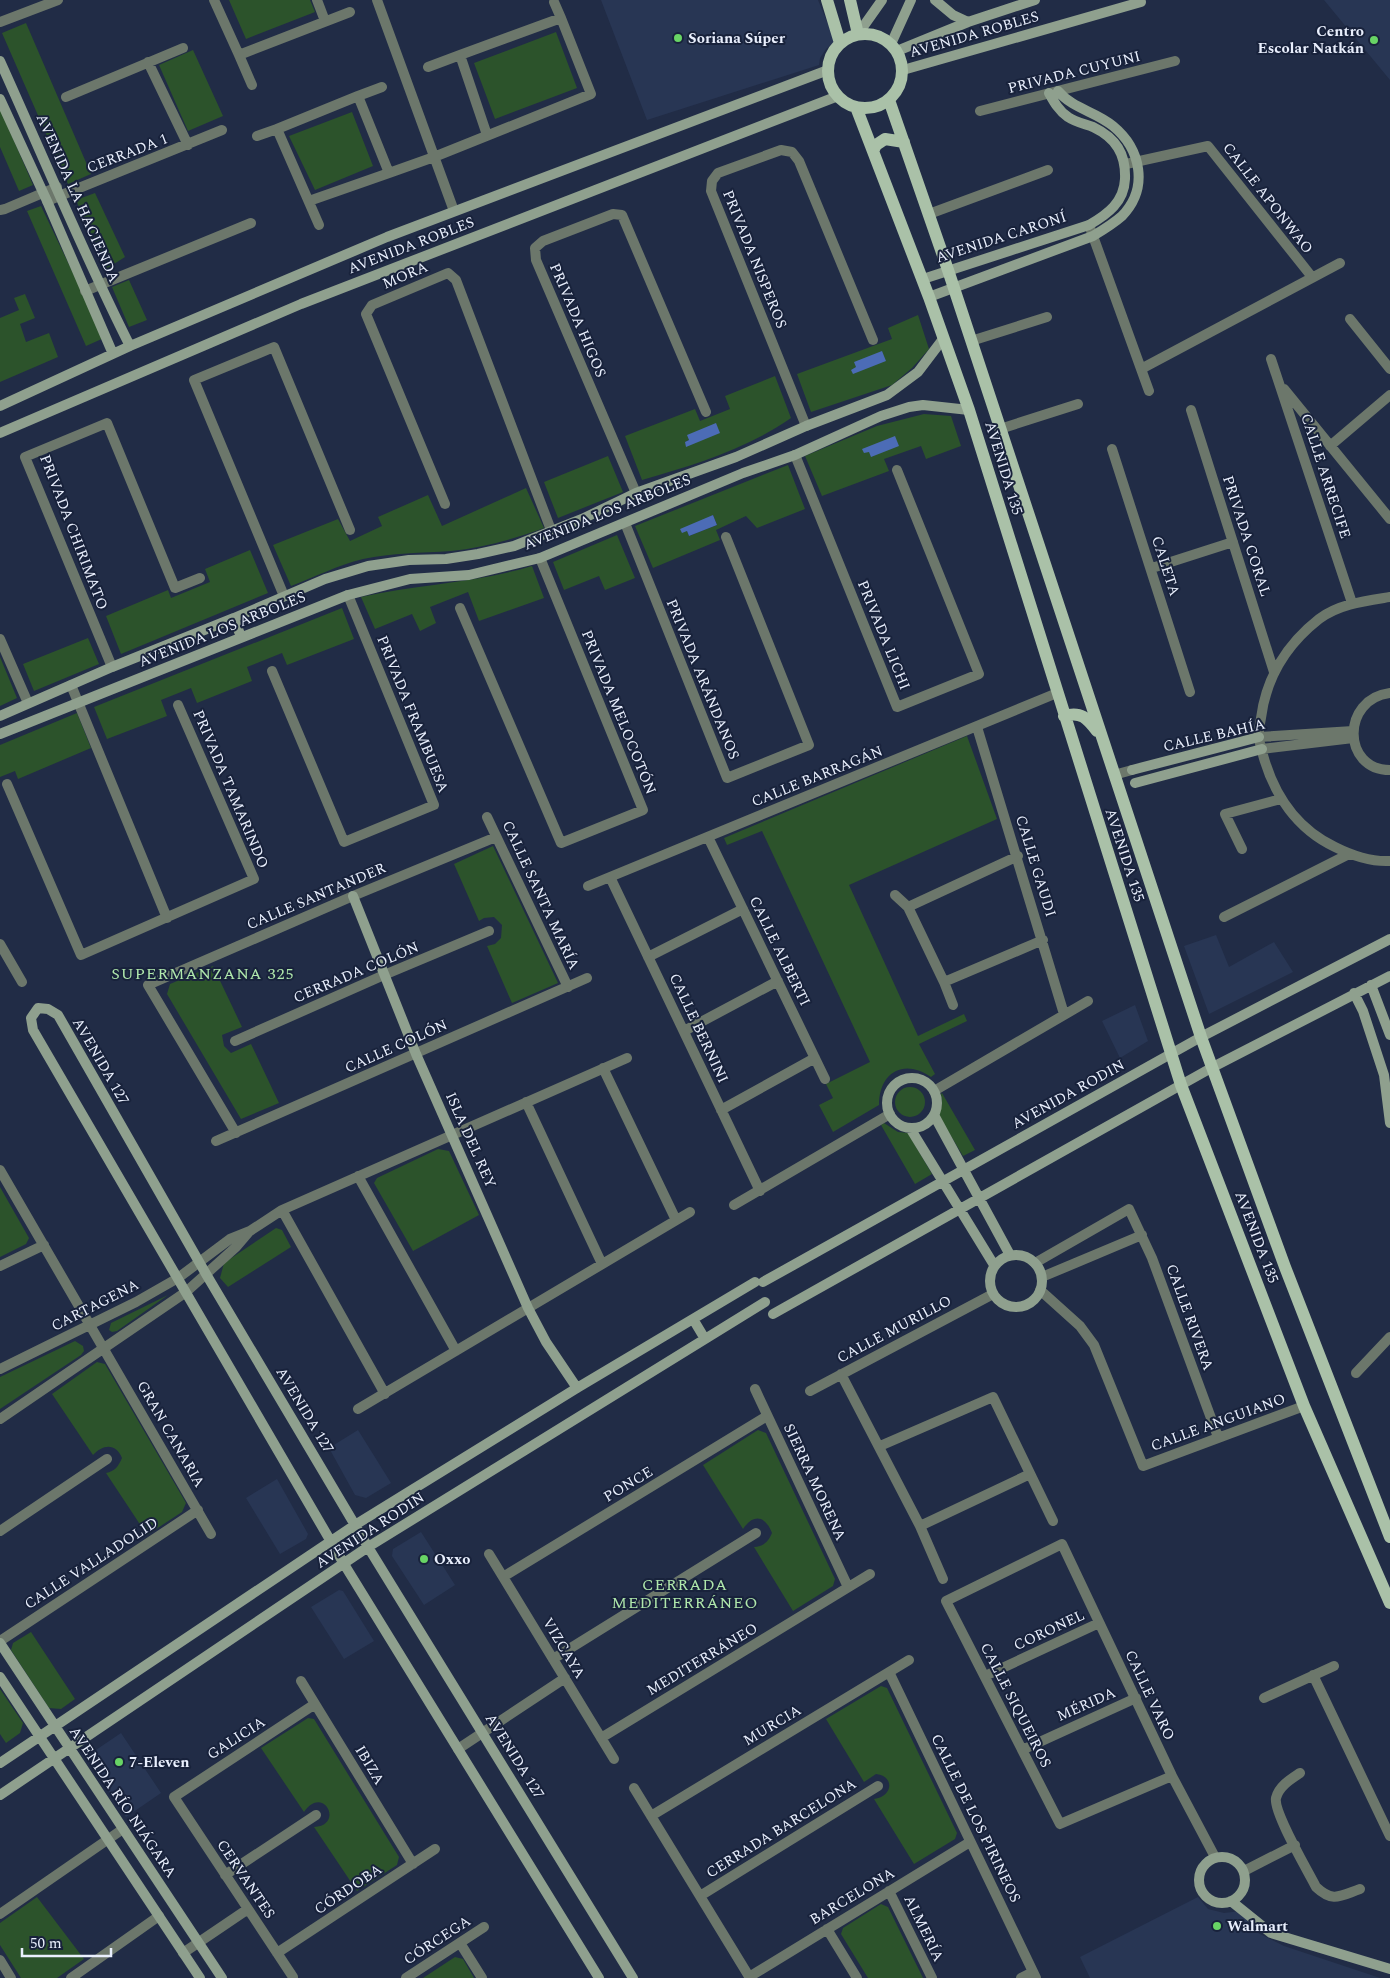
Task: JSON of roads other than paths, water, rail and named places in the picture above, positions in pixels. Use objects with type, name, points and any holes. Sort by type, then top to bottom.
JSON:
[{"type":"main road","points":[[827,0],[840,43]]},
{"type":"main road","points":[[850,0],[858,34]]},
{"type":"main road","points":[[858,34],[874,34],[894,47],[903,70],[899,88],[889,100],[873,107],[856,107],[846,103],[838,96],[830,84],[828,70],[832,55],[840,43],[858,34]]},
{"type":"main road","name":"AVENIDA 135","points":[[889,100],[948,270],[1202,1037],[1289,1276],[1390,1538]]},
{"type":"main road","name":"AVENIDA 135","points":[[856,107],[930,297],[969,410],[1181,1085],[1304,1406],[1390,1602]]},
{"type":"main road","points":[[873,151],[876,145],[885,139],[904,142]]},
{"type":"main road","points":[[1064,716],[1078,714],[1083,716],[1102,736]]},
{"type":"street","points":[[0,22],[58,0]]},
{"type":"street","points":[[214,0],[252,85]]},
{"type":"street","points":[[316,0],[325,21]]},
{"type":"street","points":[[377,0],[454,211]]},
{"type":"street","points":[[858,34],[882,0]]},
{"type":"street","points":[[894,47],[911,0]]},
{"type":"street","points":[[935,0],[953,15],[968,22]]},
{"type":"street","name":"AVENIDA ROBLES","points":[[894,47],[1035,0]]},
{"type":"street","points":[[309,201],[434,157],[591,94],[554,2]]},
{"type":"street","name":"AVENIDA ROBLES","points":[[903,70],[1141,2]]},
{"type":"street","points":[[239,55],[350,12]]},
{"type":"street","points":[[428,67],[561,18]]},
{"type":"street","points":[[66,97],[183,48]]},
{"type":"street","points":[[460,55],[488,135]]},
{"type":"street","name":"AVENIDA LA HACIENDA","points":[[0,61],[99,284],[130,346]]},
{"type":"street","name":"PRIVADA CUYUNI","points":[[980,111],[1175,61]]},
{"type":"street","name":"CERRADA 1","points":[[0,210],[45,197],[188,145],[148,62]]},
{"type":"street","name":"AVENIDA ROBLES","points":[[0,406],[130,346],[387,237],[828,70]]},
{"type":"street","points":[[257,136],[382,87]]},
{"type":"street","points":[[1054,92],[1073,105],[1101,117],[1114,126],[1128,143],[1138,162],[1139,185],[1133,201],[1122,216],[1093,236]]},
{"type":"street","points":[[1054,92],[1057,107],[1068,117],[1095,128],[1118,146],[1126,164],[1124,186],[1120,199],[1110,211],[1089,225],[1149,391]]},
{"type":"street","points":[[358,96],[389,173]]},
{"type":"street","name":"AVENIDA ROBLES","points":[[0,433],[301,304],[838,96]]},
{"type":"street","points":[[0,99],[113,354]]},
{"type":"street","points":[[277,129],[319,226]]},
{"type":"street","points":[[188,145],[222,130]]},
{"type":"street","name":"CALLE APONWAO","points":[[1126,164],[1208,146],[1312,277]]},
{"type":"street","name":"PRIVADA NISPEROS","points":[[806,426],[711,191],[712,182],[718,173],[781,150],[792,152],[799,161],[874,340]]},
{"type":"street","points":[[929,214],[1048,170]]},
{"type":"street","name":"PRIVADA HIGOS","points":[[636,493],[536,260],[535,248],[543,241],[613,214],[622,216],[706,412]]},
{"type":"street","points":[[85,291],[251,223]]},
{"type":"street","name":"AVENIDA CARONÍ","points":[[923,279],[1089,225]]},
{"type":"street","name":"AVENIDA CARONÍ","points":[[930,297],[1093,236]]},
{"type":"street","name":"CALLE APONWAO","points":[[1141,370],[1340,263]]},
{"type":"street","name":"MORA","points":[[444,504],[366,314],[372,305],[448,273],[456,280],[552,530]]},
{"type":"street","points":[[971,341],[1047,317]]},
{"type":"street","points":[[1350,319],[1390,369]]},
{"type":"street","name":"AVENIDA LOS ARBOLES","points":[[0,716],[28,702],[325,579],[368,566],[409,560],[478,554],[514,546],[582,519],[636,493],[736,457],[806,426],[887,395],[918,372],[943,339]]},
{"type":"street","points":[[284,596],[194,380],[274,347],[350,530]]},
{"type":"street","name":"CALLE ARRECIFE","points":[[1271,359],[1352,603]]},
{"type":"street","points":[[1279,383],[1390,519]]},
{"type":"street","points":[[887,395],[894,412]]},
{"type":"street","points":[[1330,446],[1390,395]]},
{"type":"street","points":[[1000,429],[1078,404]]},
{"type":"street","name":"AVENIDA LOS ARBOLES","points":[[0,734],[348,595],[410,579],[469,576],[540,558],[743,473],[795,455],[881,416],[909,407],[923,405],[969,410]]},
{"type":"street","name":"PRIVADA CORAL","points":[[1191,410],[1274,672]]},
{"type":"street","name":"PRIVADA CHIRIMATO","points":[[112,667],[25,456],[107,423],[175,588],[200,578]]},
{"type":"street","name":"CALETA","points":[[1112,449],[1152,568],[1190,692]]},
{"type":"street","name":"PRIVADA LICHI","points":[[795,455],[897,707],[979,674],[897,470]]},
{"type":"street","points":[[736,457],[743,473]]},
{"type":"street","points":[[582,519],[589,537]]},
{"type":"street","name":"PRIVADA ARÁNDANOS","points":[[625,523],[727,778],[809,745],[726,537]]},
{"type":"street","points":[[1152,568],[1232,542]]},
{"type":"street","name":"PRIVADA MELOCOTÓN","points":[[460,608],[560,843],[642,810],[540,558]]},
{"type":"street","points":[[409,560],[410,579]]},
{"type":"street","name":"PRIVADA FRAMBUESA","points":[[272,671],[344,842],[434,805],[348,595]]},
{"type":"street","points":[[1390,597],[1352,603],[1320,618],[1293,642],[1274,672],[1262,708],[1259,737],[1268,774],[1281,799],[1299,822],[1322,841],[1349,854],[1390,861]]},
{"type":"street","points":[[234,618],[241,637]]},
{"type":"street","points":[[0,639],[28,702]]},
{"type":"street","points":[[71,685],[167,918]]},
{"type":"street","name":"CALLE BARRAGÁN","points":[[588,886],[1057,693]]},
{"type":"street","points":[[1390,693],[1381,694],[1370,699],[1361,708],[1355,719],[1353,735],[1357,750],[1364,760],[1375,767],[1390,770]]},
{"type":"street","name":"PRIVADA TAMARINDO","points":[[7,784],[81,955],[254,879],[178,705]]},
{"type":"street","name":"CALLE GAUDI","points":[[977,727],[1018,856],[1064,1014]]},
{"type":"street","name":"CALLE BAHÍA","points":[[1114,775],[1259,737],[1353,735]]},
{"type":"street","name":"CALLE BAHÍA","points":[[1119,788],[1262,749],[1353,735]]},
{"type":"street","points":[[1242,849],[1225,814],[1281,799]]},
{"type":"street","name":"CALLE SANTA MARÍA","points":[[487,817],[568,987]]},
{"type":"street","name":"CALLE SANTANDER","points":[[236,1133],[148,985],[353,896],[496,837]]},
{"type":"street","name":"CALLE ALBERTI","points":[[708,837],[825,1079]]},
{"type":"street","points":[[1224,917],[1349,854]]},
{"type":"street","points":[[908,907],[1018,856]]},
{"type":"street","name":"CALLE BERNINI","points":[[610,876],[760,1191]]},
{"type":"street","points":[[895,895],[908,907],[953,1005]]},
{"type":"street","name":"ISLA DEL REY","points":[[353,896],[416,1054],[528,1308],[546,1342],[577,1388]]},
{"type":"street","points":[[648,957],[743,909]]},
{"type":"street","name":"CERRADA COLÓN","points":[[235,1041],[489,931]]},
{"type":"street","name":"AVENIDA RODIN","points":[[0,1763],[355,1525],[693,1319],[1202,1037],[1390,939]]},
{"type":"street","points":[[944,982],[1043,940]]},
{"type":"street","points":[[0,944],[22,982]]},
{"type":"street","points":[[772,1314],[1213,1067],[1390,976]]},
{"type":"street","name":"CALLE COLÓN","points":[[216,1141],[588,978]]},
{"type":"street","points":[[684,1031],[778,981]]},
{"type":"street","points":[[1371,985],[1390,1034]]},
{"type":"street","points":[[1354,994],[1366,1020],[1384,1075],[1390,1123]]},
{"type":"street","points":[[934,1090],[1088,1001]]},
{"type":"street","name":"AVENIDA 127","points":[[599,1978],[344,1564],[33,1030],[31,1018],[38,1008],[48,1009],[58,1015],[206,1274],[368,1547],[633,1978]]},
{"type":"street","points":[[0,1419],[186,1292],[236,1247],[250,1231],[282,1210],[627,1058]]},
{"type":"street","points":[[721,1110],[815,1058]]},
{"type":"street","points":[[603,1068],[676,1220]]},
{"type":"street","points":[[904,1080],[921,1080],[934,1090],[937,1098],[937,1107],[934,1115],[920,1127],[910,1128],[902,1126],[890,1114],[888,1098],[891,1090],[904,1080]]},
{"type":"street","points":[[526,1102],[602,1264]]},
{"type":"street","points":[[734,1206],[890,1114]]},
{"type":"street","points":[[934,1115],[1010,1255]]},
{"type":"street","points":[[910,1128],[994,1265]]},
{"type":"street","points":[[0,1170],[90,1325]]},
{"type":"street","points":[[358,1176],[456,1351]]},
{"type":"street","name":"CALLE RIVERA","points":[[1035,1263],[1128,1209],[1142,1235],[1218,1438]]},
{"type":"street","points":[[282,1210],[385,1394]]},
{"type":"street","points":[[358,1409],[690,1212]]},
{"type":"street","name":"CARTAGENA","points":[[0,1369],[136,1302],[178,1278],[230,1239],[250,1231]]},
{"type":"street","points":[[1042,1277],[1142,1235]]},
{"type":"street","points":[[0,1266],[44,1245]]},
{"type":"street","points":[[1010,1255],[1022,1255],[1035,1263],[1042,1277],[1040,1290],[1031,1302],[1018,1307],[1004,1304],[993,1294],[989,1278],[994,1265],[1002,1258],[1010,1255]]},
{"type":"street","name":"CALLE ANGUIANO","points":[[1040,1290],[1080,1326],[1094,1345],[1143,1466],[1304,1406]]},
{"type":"street","name":"CALLE MURILLO","points":[[810,1391],[993,1294]]},
{"type":"street","name":"AVENIDA RODIN","points":[[0,1795],[368,1547],[765,1302]]},
{"type":"street","points":[[693,1319],[705,1339]]},
{"type":"street","name":"GRAN CANARIA","points":[[90,1325],[211,1534]]},
{"type":"street","points":[[1356,1373],[1390,1337]]},
{"type":"street","points":[[841,1374],[920,1526],[943,1579]]},
{"type":"street","name":"SIERRA MORENA","points":[[755,1389],[848,1588]]},
{"type":"street","points":[[880,1446],[993,1397],[1053,1521]]},
{"type":"street","name":"PONCE","points":[[503,1577],[767,1416]]},
{"type":"street","points":[[0,1531],[107,1459]]},
{"type":"street","points":[[920,1526],[1030,1474]]},
{"type":"street","name":"CALLE VALLADOLID","points":[[0,1642],[198,1510]]},
{"type":"street","points":[[553,1659],[756,1533]]},
{"type":"street","name":"CALLE SIQUEIROS","points":[[1062,1544],[946,1601],[1060,1824],[1172,1776]]},
{"type":"street","name":"CALLE VARO","points":[[1062,1544],[1172,1776],[1215,1857]]},
{"type":"street","name":"VIZCAYA","points":[[489,1554],[614,1759]]},
{"type":"street","name":"MEDITERRÁNEO","points":[[601,1738],[870,1574]]},
{"type":"street","name":"CORONEL","points":[[984,1676],[1100,1623]]},
{"type":"street","name":"AVENIDA RÍO NIÁGARA","points":[[0,1642],[222,1978]]},
{"type":"street","name":"MURCIA","points":[[651,1816],[908,1660]]},
{"type":"street","points":[[1264,1698],[1334,1666]]},
{"type":"street","name":"CALLE DE LOS PIRINEOS","points":[[889,1672],[1034,1975]]},
{"type":"street","points":[[1314,1675],[1390,1836]]},
{"type":"street","points":[[0,1677],[200,1978]]},
{"type":"street","points":[[458,1748],[481,1731],[565,1678]]},
{"type":"street","name":"IBIZA","points":[[301,1681],[413,1864]]},
{"type":"street","name":"MÉRIDA","points":[[1022,1750],[1136,1698]]},
{"type":"street","name":"GALICIA","points":[[174,1797],[315,1704]]},
{"type":"street","points":[[1300,1773],[1283,1786],[1276,1798],[1278,1814],[1316,1886],[1325,1895],[1334,1898],[1360,1889]]},
{"type":"street","name":"CERRADA BARCELONA","points":[[700,1896],[878,1786]]},
{"type":"street","points":[[634,1788],[749,1977]]},
{"type":"street","name":"CERVANTES","points":[[174,1797],[293,1977]]},
{"type":"street","points":[[226,1875],[316,1815]]},
{"type":"street","points":[[0,1914],[123,1829]]},
{"type":"street","name":"BARCELONA","points":[[749,1977],[970,1842]]},
{"type":"street","points":[[1244,1871],[1295,1845]]},
{"type":"street","name":"CÓRDOBA","points":[[278,1953],[434,1849]]},
{"type":"street","points":[[1224,1856],[1232,1858],[1240,1864],[1244,1871],[1246,1880],[1244,1889],[1239,1896],[1231,1901],[1222,1903],[1212,1901],[1205,1896],[1200,1888],[1198,1878],[1201,1869],[1215,1857],[1224,1856]]},
{"type":"street","name":"ALMERÍA","points":[[889,1892],[932,1978]]},
{"type":"street","points":[[1231,1901],[1271,1933],[1390,1970]]},
{"type":"street","points":[[183,1953],[248,1909]]},
{"type":"street","points":[[71,1978],[159,1916]]},
{"type":"street","name":"CÓRCEGA","points":[[406,1978],[484,1927]]},
{"type":"street","points":[[827,1929],[857,1978]]},
{"type":"street","points":[[460,1943],[482,1978]]},
{"type":"street","points":[[0,1960],[11,1978]]},
{"type":"street","points":[[1021,1978],[1034,1975]]},
{"type":"water","points":[[882,351],[886,361],[853,374],[851,370],[856,367],[854,362]]},
{"type":"water","points":[[716,423],[720,433],[686,447],[685,442],[689,440],[687,435]]},
{"type":"water","points":[[895,436],[899,446],[871,457],[869,452],[864,453],[862,449]]},
{"type":"water","points":[[713,515],[717,525],[689,536],[687,531],[682,533],[680,529]]},
{"type":"place","name":"Soriana Súper","points":[[678,38]]},
{"type":"place","name":"Centro Escolar Natkán","points":[[1374,40]]},
{"type":"place","name":"Oxxo","points":[[424,1559]]},
{"type":"place","name":"7-Eleven","points":[[119,1762]]},
{"type":"place","name":"Walmart","points":[[1217,1926]]},
{"type":"district","name":"SUPERMANZANA 325","points":[[203,973]]},
{"type":"district","name":"CERRADA MEDITERRÁNEO","points":[[685,1593]]}]
